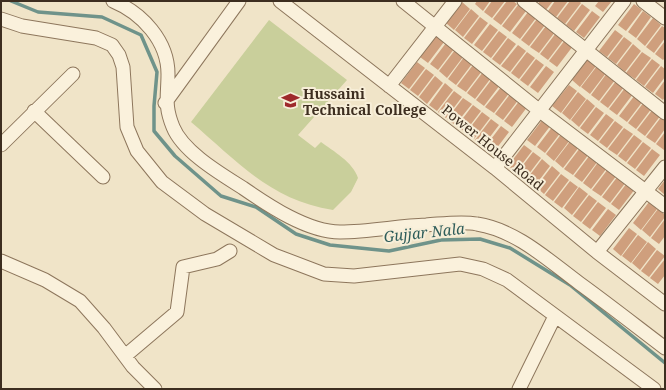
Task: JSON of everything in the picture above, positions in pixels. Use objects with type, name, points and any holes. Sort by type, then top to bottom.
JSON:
[{"type":"street","points":[[113,1],[127,7],[145,22],[158,38],[167,63],[168,74],[165,103],[173,129],[190,151],[243,189],[303,224],[339,232],[417,225],[476,223],[508,233],[541,254],[665,348]]},
{"type":"street","points":[[165,103],[239,1]]},
{"type":"street","name":"Power House Road","points":[[281,1],[495,168],[597,252],[665,304]]},
{"type":"street","points":[[403,1],[540,111],[665,206]]},
{"type":"street","points":[[389,86],[455,1]]},
{"type":"street","points":[[524,1],[665,113]]},
{"type":"street","points":[[495,168],[624,1]]},
{"type":"street","points":[[643,1],[665,18]]},
{"type":"street","points":[[1,19],[22,26],[96,38],[112,45],[119,55],[123,67],[127,127],[137,151],[162,182],[205,214],[274,256],[324,274],[354,276],[460,264],[483,269],[507,280],[654,389]]},
{"type":"street","points":[[3,140],[73,74]]},
{"type":"street","points":[[34,111],[103,177]]},
{"type":"street","points":[[597,252],[665,166]]},
{"type":"street","points":[[125,356],[177,312],[183,267],[217,259],[230,251]]},
{"type":"street","points":[[1,261],[45,280],[80,301],[104,328],[125,356],[155,389]]},
{"type":"street","points":[[519,389],[555,316]]},
{"type":"green space","points":[[269,20],[347,80],[298,135],[315,148],[321,142],[342,157],[352,167],[358,178],[351,192],[333,210],[311,205],[291,198],[273,188],[256,177],[191,122]]},
{"type":"building","points":[[477,1],[490,1],[483,11],[475,4]]},
{"type":"building","points":[[492,1],[505,1],[492,18],[484,12]]},
{"type":"building","points":[[507,1],[513,1],[517,4],[501,25],[493,19]]},
{"type":"building","points":[[540,1],[553,1],[546,10],[538,4]]},
{"type":"building","points":[[555,1],[568,1],[556,17],[548,11]]},
{"type":"building","points":[[570,1],[579,1],[581,3],[565,24],[557,18]]},
{"type":"building","points":[[599,1],[612,1],[603,12],[595,6]]},
{"type":"building","points":[[462,2],[470,9],[454,30],[446,23]]},
{"type":"building","points":[[582,4],[590,10],[574,31],[566,25]]},
{"type":"building","points":[[634,4],[642,10],[626,31],[618,25]]},
{"type":"building","points":[[518,5],[526,11],[510,32],[502,26]]},
{"type":"building","points":[[471,9],[479,16],[463,37],[455,30]]},
{"type":"building","points":[[592,11],[600,17],[584,38],[576,32]]},
{"type":"building","points":[[643,11],[651,17],[636,38],[628,32]]},
{"type":"building","points":[[528,12],[536,18],[520,39],[512,33]]},
{"type":"building","points":[[480,17],[488,23],[472,44],[464,38]]},
{"type":"building","points":[[653,18],[661,25],[645,46],[637,39]]},
{"type":"building","points":[[537,19],[545,25],[529,46],[521,40]]},
{"type":"building","points":[[490,24],[498,30],[482,51],[474,45]]},
{"type":"building","points":[[546,26],[555,32],[539,53],[530,47]]},
{"type":"building","points":[[662,26],[665,28],[665,38],[654,53],[646,47]]},
{"type":"building","points":[[615,30],[623,36],[607,57],[599,51]]},
{"type":"building","points":[[499,31],[507,37],[491,58],[483,52]]},
{"type":"building","points":[[556,33],[564,39],[548,60],[540,54]]},
{"type":"building","points":[[436,36],[444,42],[428,63],[420,57]]},
{"type":"building","points":[[624,37],[632,43],[616,64],[608,58]]},
{"type":"building","points":[[508,38],[516,44],[500,65],[492,59]]},
{"type":"building","points":[[565,40],[573,46],[557,67],[549,61]]},
{"type":"building","points":[[665,41],[665,58],[663,60],[655,54]]},
{"type":"building","points":[[446,43],[454,49],[438,70],[430,64]]},
{"type":"building","points":[[633,44],[641,51],[625,72],[617,65]]},
{"type":"building","points":[[518,45],[526,51],[510,72],[501,66]]},
{"type":"building","points":[[455,50],[463,57],[447,78],[439,71]]},
{"type":"building","points":[[527,52],[535,58],[519,79],[511,73]]},
{"type":"building","points":[[642,52],[651,58],[635,79],[626,73]]},
{"type":"building","points":[[464,57],[472,64],[456,85],[448,79]]},
{"type":"building","points":[[536,59],[544,65],[528,86],[520,80]]},
{"type":"building","points":[[588,59],[596,66],[580,87],[572,80]]},
{"type":"building","points":[[652,59],[660,65],[644,86],[636,80]]},
{"type":"building","points":[[417,62],[425,68],[409,89],[401,83]]},
{"type":"building","points":[[473,65],[482,71],[466,92],[457,86]]},
{"type":"building","points":[[546,66],[554,72],[538,93],[530,87]]},
{"type":"building","points":[[597,66],[606,73],[590,94],[581,87]]},
{"type":"building","points":[[661,66],[665,69],[665,77],[653,93],[645,87]]},
{"type":"building","points":[[426,69],[434,75],[418,96],[410,90]]},
{"type":"building","points":[[483,72],[491,78],[475,99],[467,93]]},
{"type":"building","points":[[607,73],[615,80],[599,101],[591,95]]},
{"type":"building","points":[[435,76],[443,83],[427,104],[419,97]]},
{"type":"building","points":[[492,79],[500,85],[484,106],[476,100]]},
{"type":"building","points":[[665,80],[665,97],[663,100],[655,94]]},
{"type":"building","points":[[616,81],[624,87],[608,108],[600,102]]},
{"type":"building","points":[[445,83],[453,90],[437,111],[429,105]]},
{"type":"building","points":[[569,85],[577,91],[561,113],[552,106]]},
{"type":"building","points":[[502,86],[510,92],[494,113],[485,107]]},
{"type":"building","points":[[625,88],[633,94],[617,115],[609,109]]},
{"type":"building","points":[[454,91],[462,97],[446,118],[438,112]]},
{"type":"building","points":[[578,92],[586,99],[570,120],[562,113]]},
{"type":"building","points":[[511,93],[519,99],[503,120],[495,114]]},
{"type":"building","points":[[635,95],[643,101],[627,122],[619,116]]},
{"type":"building","points":[[463,98],[472,104],[455,125],[447,119]]},
{"type":"building","points":[[587,99],[595,106],[579,127],[571,120]]},
{"type":"building","points":[[520,100],[528,106],[512,127],[504,121]]},
{"type":"building","points":[[644,102],[652,108],[636,129],[628,123]]},
{"type":"building","points":[[473,105],[481,111],[465,132],[457,126]]},
{"type":"building","points":[[596,107],[604,113],[588,134],[580,128]]},
{"type":"building","points":[[653,109],[661,115],[645,136],[637,130]]},
{"type":"building","points":[[482,112],[490,118],[474,139],[466,133]]},
{"type":"building","points":[[606,114],[614,120],[598,141],[590,135]]},
{"type":"building","points":[[662,116],[665,118],[665,129],[655,143],[646,137]]},
{"type":"building","points":[[491,119],[499,125],[483,146],[475,140]]},
{"type":"building","points":[[543,119],[551,125],[535,146],[527,140]]},
{"type":"building","points":[[615,121],[623,127],[607,148],[599,142]]},
{"type":"building","points":[[501,126],[509,132],[493,153],[485,147]]},
{"type":"building","points":[[553,126],[561,132],[545,153],[537,147]]},
{"type":"building","points":[[624,128],[633,134],[617,155],[608,149]]},
{"type":"building","points":[[665,132],[665,149],[664,150],[656,144]]},
{"type":"building","points":[[562,133],[570,140],[554,161],[546,154]]},
{"type":"building","points":[[634,135],[642,141],[626,162],[618,156]]},
{"type":"building","points":[[571,140],[579,147],[563,168],[555,161]]},
{"type":"building","points":[[643,142],[651,148],[635,169],[627,163]]},
{"type":"building","points":[[524,145],[532,151],[516,172],[508,166]]},
{"type":"building","points":[[580,148],[589,154],[573,175],[564,169]]},
{"type":"building","points":[[652,149],[660,155],[644,176],[636,170]]},
{"type":"building","points":[[533,152],[541,158],[525,179],[517,173]]},
{"type":"building","points":[[590,155],[598,161],[582,182],[574,176]]},
{"type":"building","points":[[542,159],[550,166],[534,187],[526,180]]},
{"type":"building","points":[[599,161],[607,168],[591,189],[583,183]]},
{"type":"building","points":[[552,166],[560,173],[544,194],[536,187]]},
{"type":"building","points":[[608,169],[617,175],[601,196],[592,190]]},
{"type":"building","points":[[561,174],[569,180],[553,201],[545,195]]},
{"type":"building","points":[[618,176],[626,182],[610,203],[602,197]]},
{"type":"building","points":[[665,180],[665,195],[658,189]]},
{"type":"building","points":[[570,181],[578,187],[562,208],[554,202]]},
{"type":"building","points":[[627,183],[635,189],[619,210],[611,204]]},
{"type":"building","points":[[579,187],[588,194],[572,215],[564,208]]},
{"type":"building","points":[[589,195],[597,201],[581,222],[573,216]]},
{"type":"building","points":[[598,202],[606,208],[590,229],[582,223]]},
{"type":"building","points":[[649,202],[657,209],[641,230],[633,223]]},
{"type":"building","points":[[608,209],[616,215],[600,236],[592,230]]},
{"type":"building","points":[[658,209],[665,215],[665,217],[650,237],[642,230]]},
{"type":"building","points":[[665,219],[665,236],[659,244],[651,238]]},
{"type":"building","points":[[629,228],[637,234],[621,256],[613,249]]},
{"type":"building","points":[[638,235],[647,242],[631,263],[622,256]]},
{"type":"building","points":[[648,242],[656,249],[640,270],[632,263]]},
{"type":"building","points":[[657,250],[665,256],[649,277],[641,271]]},
{"type":"building","points":[[665,259],[665,275],[658,284],[650,278]]},
{"type":"waterway","name":"Gujjar Nala","points":[[11,1],[38,12],[102,17],[141,35],[157,72],[154,106],[154,131],[175,156],[221,196],[256,207],[296,234],[330,245],[389,251],[441,240],[480,239],[510,248],[570,285],[665,363]]},
{"type":"place","name":"Hussaini Technical College","points":[[290,101]]}]
